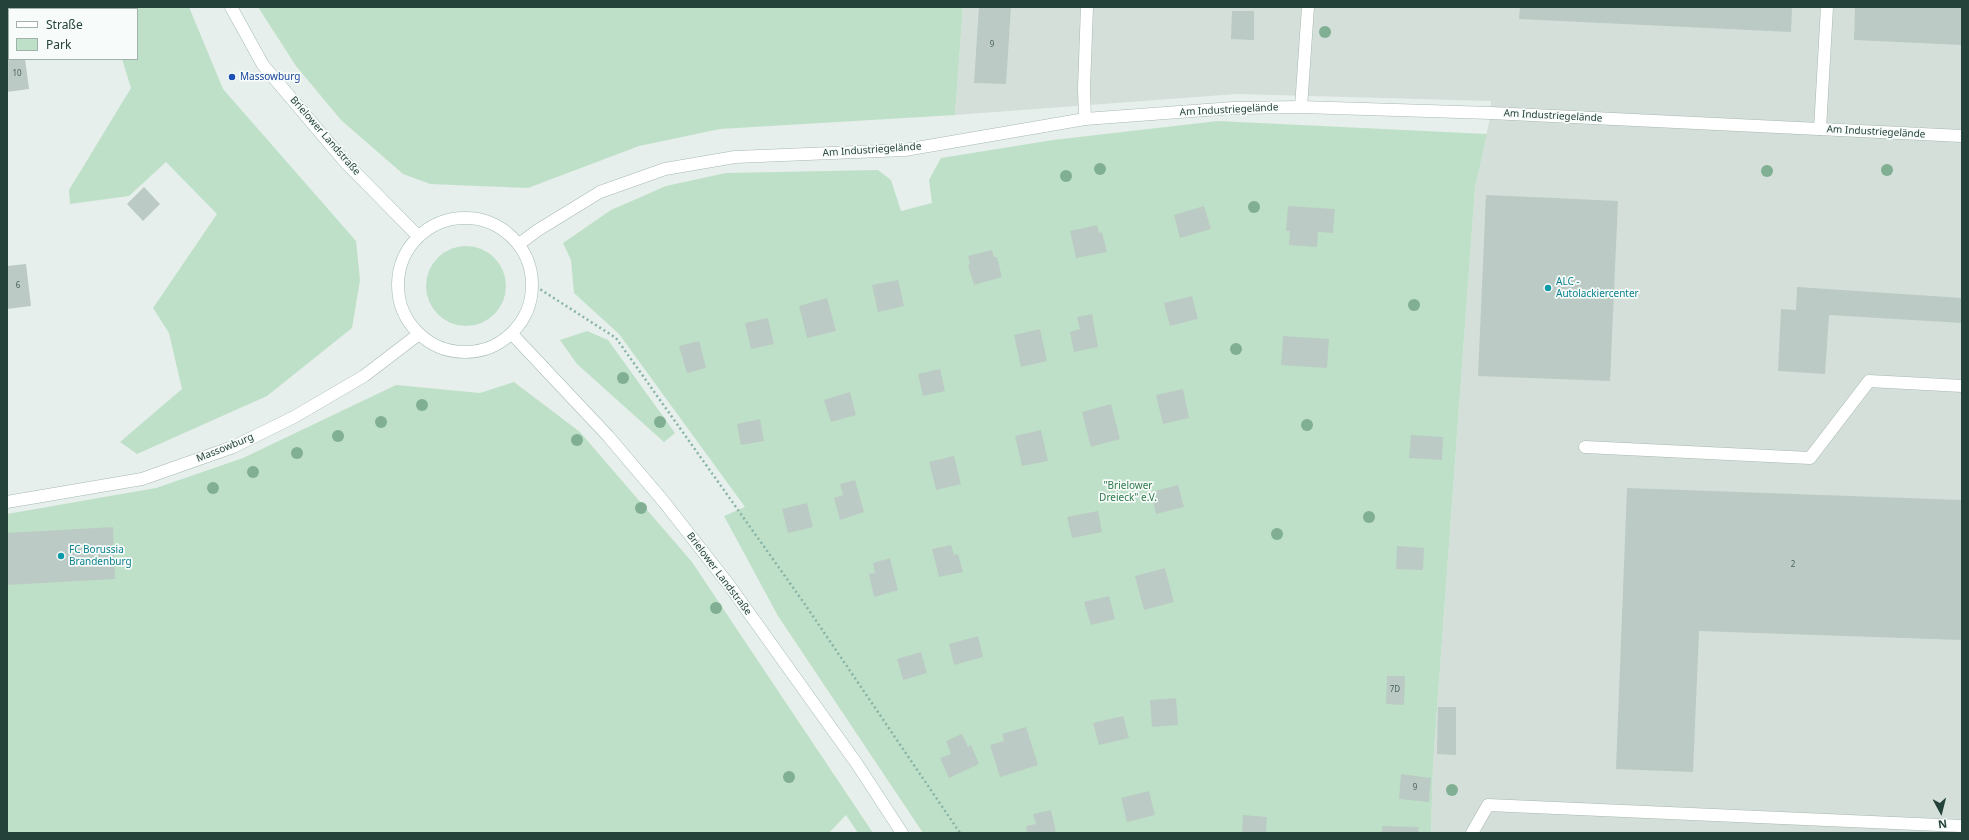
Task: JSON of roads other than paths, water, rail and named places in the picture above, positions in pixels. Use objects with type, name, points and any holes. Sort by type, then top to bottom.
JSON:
[{"type":"street","name":"Brielower Landstraße","points":[[231,7],[263,65],[346,163],[418,236]]},
{"type":"street","points":[[1085,119],[1084,88],[1087,7]]},
{"type":"street","points":[[1301,107],[1308,7]]},
{"type":"street","points":[[1820,129],[1827,7]]},
{"type":"street","name":"Am Industriegelände","points":[[519,244],[538,230],[600,192],[665,169],[736,157],[905,150],[1085,119],[1233,108],[1301,107],[1491,113],[1962,136]]},
{"type":"street","points":[[470,218],[489,222],[503,229],[519,244],[528,261],[532,284],[531,300],[524,318],[512,334],[488,349],[473,353],[456,353],[441,349],[420,334],[408,323],[400,306],[397,288],[399,269],[403,257],[418,236],[433,225],[449,219],[470,218]]},
{"type":"street","name":"Massowburg","points":[[7,502],[142,479],[233,447],[294,417],[364,376],[420,334]]},
{"type":"street","name":"Brielower Landstraße","points":[[512,334],[608,436],[678,519],[761,630],[857,764],[902,833]]},
{"type":"street","points":[[1586,447],[1810,458],[1869,381],[1962,386]]},
{"type":"street","points":[[1472,833],[1488,805],[1962,826]]},
{"type":"place","name":"Massowburg","points":[[232,77]]},
{"type":"place","name":"ALC - Autolackiercenter","points":[[1548,288]]},
{"type":"place","name":"FC Borussia Brandenburg","points":[[61,556]]},
{"type":"park label","name":"\"Brielower Dreieck\" e.V.","points":[[1128,492]]}]
